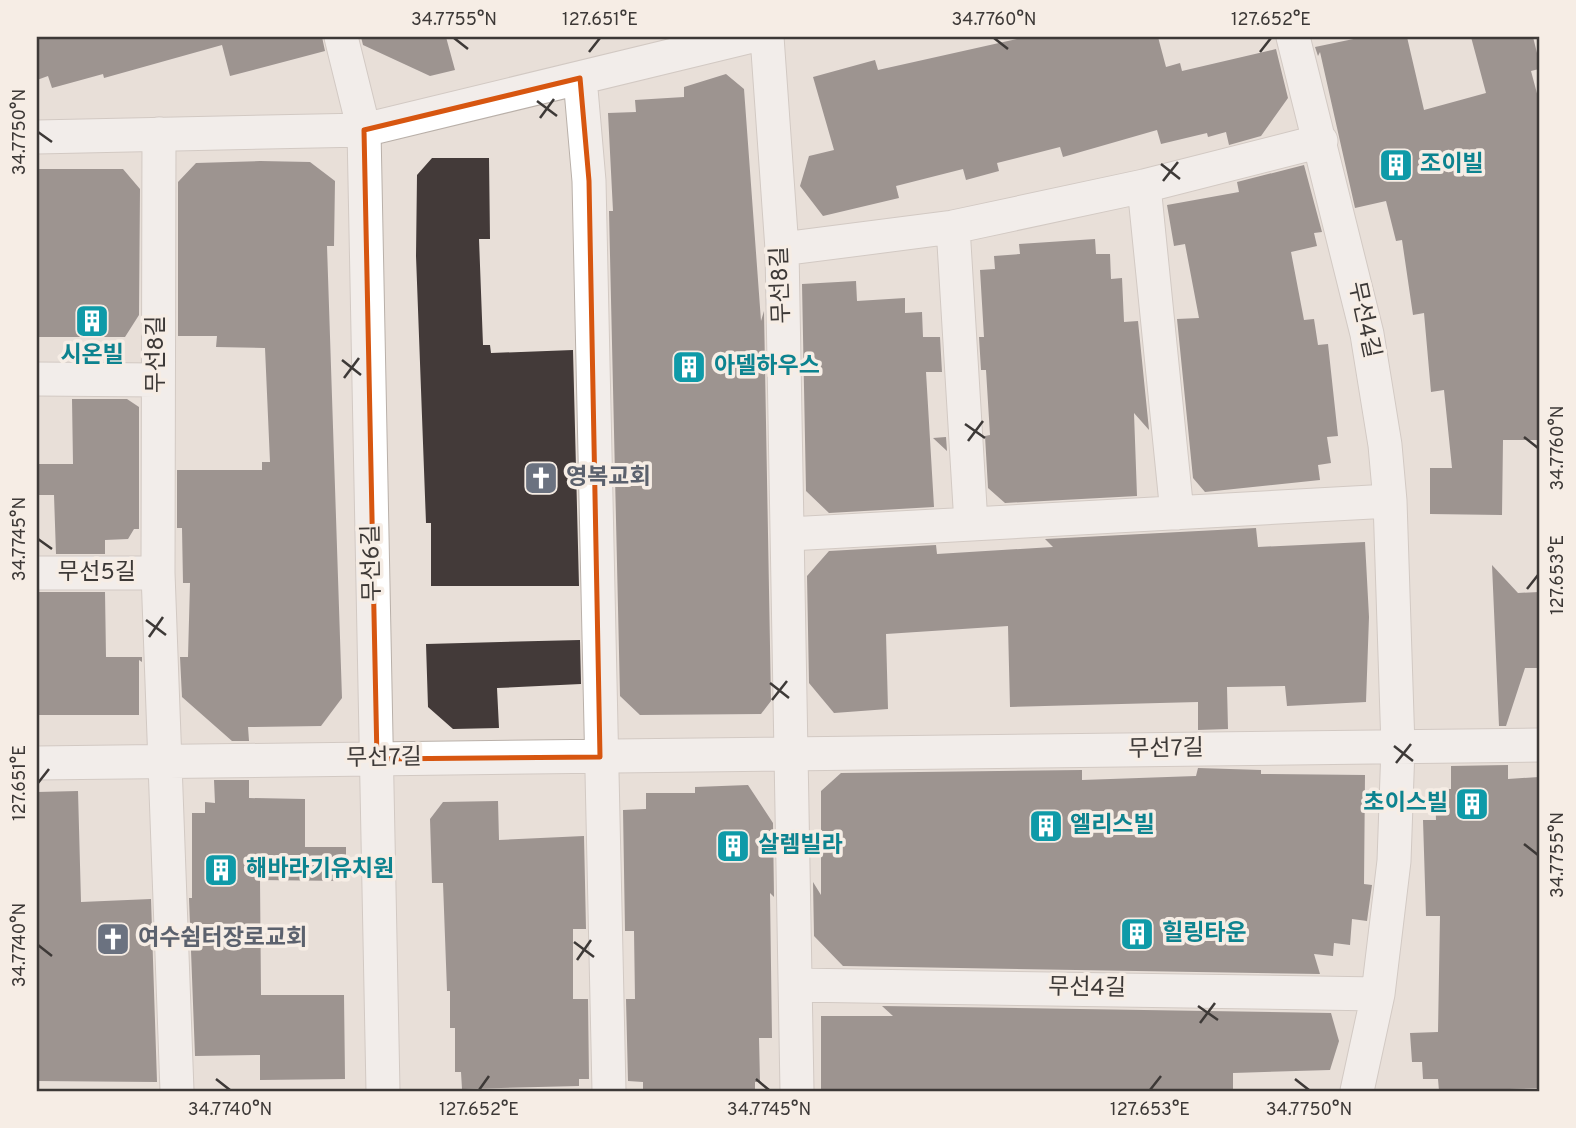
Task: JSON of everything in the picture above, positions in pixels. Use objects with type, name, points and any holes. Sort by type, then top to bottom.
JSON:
[{"type":"street","name":"무선6길","points":[[341,37],[364,130],[383,1091]]},
{"type":"street","points":[[37,137],[364,130],[748,37]]},
{"type":"street","name":"무선8길","points":[[767,37],[782,248],[789,534]]},
{"type":"street","name":"무선4길","points":[[1293,37],[1367,334],[1385,445],[1390,501],[1398,747],[1394,861],[1378,994],[1357,1091]]},
{"type":"street","points":[[580,78],[589,181],[591,386],[608,1091]]},
{"type":"street","name":"무선8길","points":[[158,573],[159,134]]},
{"type":"street","points":[[782,248],[953,226],[1144,186],[1321,141]]},
{"type":"street","points":[[1144,186],[1177,513]]},
{"type":"street","points":[[953,226],[971,524]]},
{"type":"street","points":[[37,379],[157,380]]},
{"type":"street","points":[[797,1091],[789,534],[1390,501]]},
{"type":"street","name":"무선5길","points":[[37,573],[158,573]]},
{"type":"street","points":[[158,573],[177,1091]]},
{"type":"street","name":"무선7길","points":[[37,763],[1539,745]]},
{"type":"street","name":"무선4길","points":[[796,985],[1378,994]]},
{"type":"highlighted area","points":[[580,78],[589,181],[600,757],[377,759],[364,130]]},
{"type":"building","points":[[37,37],[322,37],[325,51],[230,76],[222,45],[104,78],[103,74],[52,88],[48,76],[37,80]]},
{"type":"building","points":[[361,37],[446,37],[455,70],[430,76],[363,45]]},
{"type":"building","points":[[1026,37],[1158,37],[1166,67],[1180,63],[1182,71],[1276,49],[1288,98],[1261,136],[1229,145],[1226,132],[1208,137],[1207,133],[1161,144],[1157,130],[1063,157],[1060,147],[997,163],[999,171],[966,180],[963,169],[896,186],[899,198],[823,216],[800,186],[809,156],[834,150],[813,77],[875,60],[878,70]]},
{"type":"building","points":[[1363,37],[1407,37],[1424,110],[1486,93],[1471,37],[1533,37],[1539,61],[1539,69],[1531,71],[1539,101],[1539,440],[1503,440],[1502,515],[1430,514],[1430,468],[1452,468],[1444,390],[1431,392],[1424,313],[1413,315],[1402,240],[1396,241],[1386,201],[1355,208],[1320,52],[1318,56],[1315,47]]},
{"type":"building","points":[[726,74],[744,89],[761,321],[764,311],[771,701],[761,714],[640,715],[620,696],[609,211],[613,211],[608,113],[636,112],[635,100],[684,97],[684,87]]},
{"type":"building","points":[[432,158],[489,158],[490,239],[479,239],[483,345],[490,345],[491,353],[573,350],[579,586],[431,586],[431,523],[426,523],[416,256],[417,175]]},
{"type":"building","points":[[310,162],[335,181],[334,246],[327,246],[342,698],[321,726],[248,727],[249,741],[232,741],[182,697],[180,657],[188,657],[190,583],[183,583],[182,528],[177,528],[177,470],[262,470],[262,462],[270,462],[265,348],[216,347],[217,336],[178,336],[178,182],[196,163]]},
{"type":"building","points":[[1304,165],[1322,232],[1314,233],[1317,246],[1291,252],[1304,320],[1314,319],[1318,345],[1328,344],[1338,436],[1327,437],[1331,463],[1318,465],[1320,480],[1205,492],[1193,478],[1177,319],[1199,318],[1185,244],[1174,246],[1167,205],[1239,192],[1237,182]]},
{"type":"building","points":[[37,169],[123,169],[140,189],[139,315],[125,337],[37,337]]},
{"type":"building","points":[[1095,239],[1096,254],[1110,254],[1111,279],[1122,278],[1124,322],[1138,321],[1149,430],[1134,413],[1137,496],[1005,503],[988,488],[985,436],[990,435],[986,370],[981,370],[979,337],[984,337],[980,270],[995,269],[994,256],[1020,254],[1019,244]]},
{"type":"building","points":[[856,281],[857,301],[905,298],[905,313],[922,312],[923,337],[940,337],[942,372],[926,372],[934,507],[829,513],[806,491],[802,284]]},
{"type":"building","points":[[72,399],[127,399],[139,407],[139,529],[134,529],[128,539],[105,540],[105,554],[56,554],[54,495],[37,495],[37,464],[73,464]]},
{"type":"building","points":[[946,437],[947,451],[933,438]]},
{"type":"building","points":[[1256,528],[1258,547],[1365,542],[1369,617],[1366,702],[1287,706],[1285,686],[1227,687],[1228,729],[1198,730],[1198,702],[1010,707],[1008,626],[886,634],[888,709],[834,713],[809,683],[807,576],[829,551],[936,545],[937,554],[1053,547],[1045,539]]},
{"type":"building","points":[[1492,565],[1518,593],[1539,592],[1539,668],[1525,668],[1506,726],[1499,726]]},
{"type":"building","points":[[37,592],[105,592],[106,657],[142,657],[142,662],[139,660],[139,715],[37,715]]},
{"type":"building","points":[[580,640],[581,684],[497,688],[499,728],[453,729],[428,707],[426,644]]},
{"type":"building","points":[[1508,765],[1508,779],[1539,777],[1539,1088],[1439,1091],[1438,1079],[1423,1079],[1422,1062],[1412,1062],[1410,1033],[1438,1032],[1440,916],[1426,916],[1423,820],[1436,820],[1435,789],[1451,789],[1451,766]]},
{"type":"building","points":[[1198,768],[1261,770],[1261,774],[1365,775],[1364,884],[1372,885],[1367,921],[1352,919],[1350,945],[1334,943],[1333,956],[1314,954],[1320,974],[843,966],[814,936],[813,882],[821,895],[821,791],[841,773],[1082,770],[1082,780],[1196,776]]},
{"type":"building","points":[[214,780],[249,780],[249,798],[305,799],[305,847],[346,847],[346,881],[260,880],[261,995],[344,995],[345,1079],[260,1080],[260,1055],[195,1056],[189,898],[192,898],[192,813],[205,813],[205,802],[215,803]]},
{"type":"building","points":[[748,785],[773,823],[774,897],[770,893],[772,1038],[759,1038],[760,1082],[755,1082],[755,1091],[643,1091],[643,1082],[628,1081],[626,999],[635,999],[634,931],[625,931],[623,810],[646,809],[646,793],[695,793],[695,787]]},
{"type":"building","points":[[78,791],[81,902],[151,899],[157,1082],[37,1081],[37,792]]},
{"type":"building","points":[[498,801],[499,840],[584,836],[586,929],[573,929],[573,999],[588,999],[589,1079],[579,1079],[579,1086],[462,1089],[461,1072],[455,1072],[455,1028],[450,1028],[450,991],[447,991],[443,883],[432,883],[430,819],[443,802]]},
{"type":"building","points":[[882,1006],[1331,1013],[1339,1041],[1330,1070],[1233,1073],[1233,1091],[821,1091],[821,1016],[893,1016]]},
{"type":"place","name":"조이빌","points":[[1396,165]]},
{"type":"place","name":"시온빌","points":[[92,321]]},
{"type":"place","name":"아델하우스","points":[[689,367]]},
{"type":"place","name":"영복교회","points":[[541,478]]},
{"type":"place","name":"초이스빌","points":[[1472,804]]},
{"type":"place","name":"엘리스빌","points":[[1046,826]]},
{"type":"place","name":"살렘빌라","points":[[733,846]]},
{"type":"place","name":"해바라기유치원","points":[[221,870]]},
{"type":"place","name":"힐링타운","points":[[1137,934]]},
{"type":"place","name":"여수쉼터장로교회","points":[[113,939]]}]
